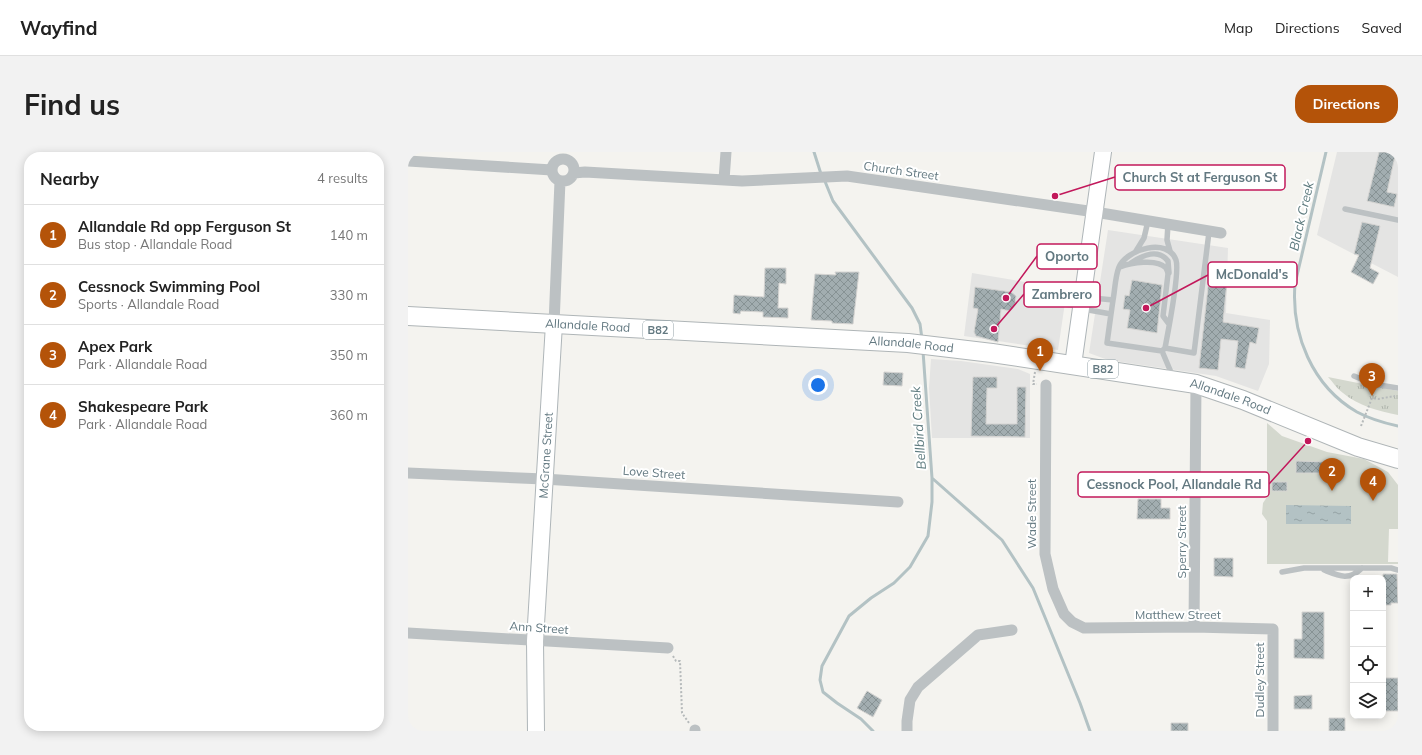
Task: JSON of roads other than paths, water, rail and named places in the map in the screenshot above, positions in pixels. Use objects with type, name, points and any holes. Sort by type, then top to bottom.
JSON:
[{"type":"main road","name":"Allandale Road","points":[[408,316],[908,343],[941,346],[1073,365],[1196,384],[1243,400],[1358,447],[1398,459]]},
{"type":"main road","points":[[1358,447],[1388,461],[1398,469]]},
{"type":"street","points":[[724,180],[726,152]]},
{"type":"street","points":[[1073,365],[1103,152]]},
{"type":"street","points":[[565,156],[572,163],[574,173],[568,179],[560,181],[554,176],[552,170],[556,161],[565,156]]},
{"type":"street","points":[[408,161],[552,170]]},
{"type":"street","name":"Church Street","points":[[574,173],[585,172],[764,181],[835,176],[862,178],[1095,212],[1221,233]]},
{"type":"street","name":"McGrane Street","points":[[536,731],[535,641],[554,324],[560,181]]},
{"type":"street","name":"Sperry Street","points":[[1194,627],[1196,384]]},
{"type":"street","name":"Wade Street","points":[[1046,385],[1045,554],[1053,589],[1064,614],[1072,622],[1084,628]]},
{"type":"street","name":"Love Street","points":[[408,473],[544,479],[898,502]]},
{"type":"street","name":"Matthew Street","points":[[1084,628],[1194,627],[1273,629]]},
{"type":"street","name":"Dudley Street","points":[[1273,629],[1273,731]]},
{"type":"street","points":[[907,731],[910,700],[918,687],[978,635],[1012,630]]},
{"type":"street","name":"Ann Street","points":[[408,633],[668,648]]},
{"type":"lane","points":[[1345,209],[1398,220]]},
{"type":"lane","points":[[1136,251],[1144,238],[1148,221]]},
{"type":"lane","points":[[1168,224],[1167,240],[1170,251],[1177,262],[1164,350],[1175,381]]},
{"type":"lane","points":[[1170,251],[1157,247],[1136,251],[1127,256],[1119,267],[1107,343],[1194,353],[1209,232]]},
{"type":"lane","points":[[1131,263],[1138,258],[1150,254],[1161,255],[1168,261],[1163,316],[1169,324]]},
{"type":"lane","points":[[1119,267],[1131,263],[1146,262],[1160,264],[1166,268],[1168,274]]},
{"type":"lane","points":[[1027,299],[1082,304],[1113,300]]},
{"type":"lane","points":[[1082,304],[1111,314]]},
{"type":"lane","points":[[1354,376],[1373,384],[1398,388]]},
{"type":"lane","points":[[1282,572],[1296,569],[1320,568],[1391,568],[1398,570]]},
{"type":"water","points":[[1286,505],[1351,506],[1351,524],[1286,524]]},
{"type":"waterway","name":"Bellbird Creek","points":[[814,152],[821,174]]},
{"type":"waterway","name":"Black Creek","points":[[1326,152],[1295,284],[1295,303],[1301,340],[1317,373],[1328,388],[1341,401],[1367,417],[1398,426]]},
{"type":"waterway","name":"Bellbird Creek","points":[[824,179],[833,201],[912,308],[920,324],[922,339]]},
{"type":"waterway","name":"Bellbird Creek","points":[[923,351],[932,478],[1002,540],[1033,588],[1090,731]]},
{"type":"waterway","points":[[873,731],[861,719],[823,692],[820,680],[822,666],[849,616],[871,598],[894,583],[910,567],[928,536],[932,502],[932,478]]},
{"type":"place","name":"Church St at Ferguson St","points":[[1055,196]]},
{"type":"place","name":"Oporto","points":[[1006,298]]},
{"type":"place","name":"McDonald's","points":[[1146,308]]},
{"type":"place","name":"Zambrero","points":[[994,329]]},
{"type":"place","name":"Allandale Rd opp Ferguson St","points":[[1040,371]]},
{"type":"place","name":"Apex Park","points":[[1372,396]]},
{"type":"place","name":"Cessnock Pool, Allandale Rd","points":[[1308,441]]},
{"type":"place","name":"Cessnock Swimming Pool","points":[[1332,491]]},
{"type":"place","name":"Shakespeare Park","points":[[1373,501]]}]
